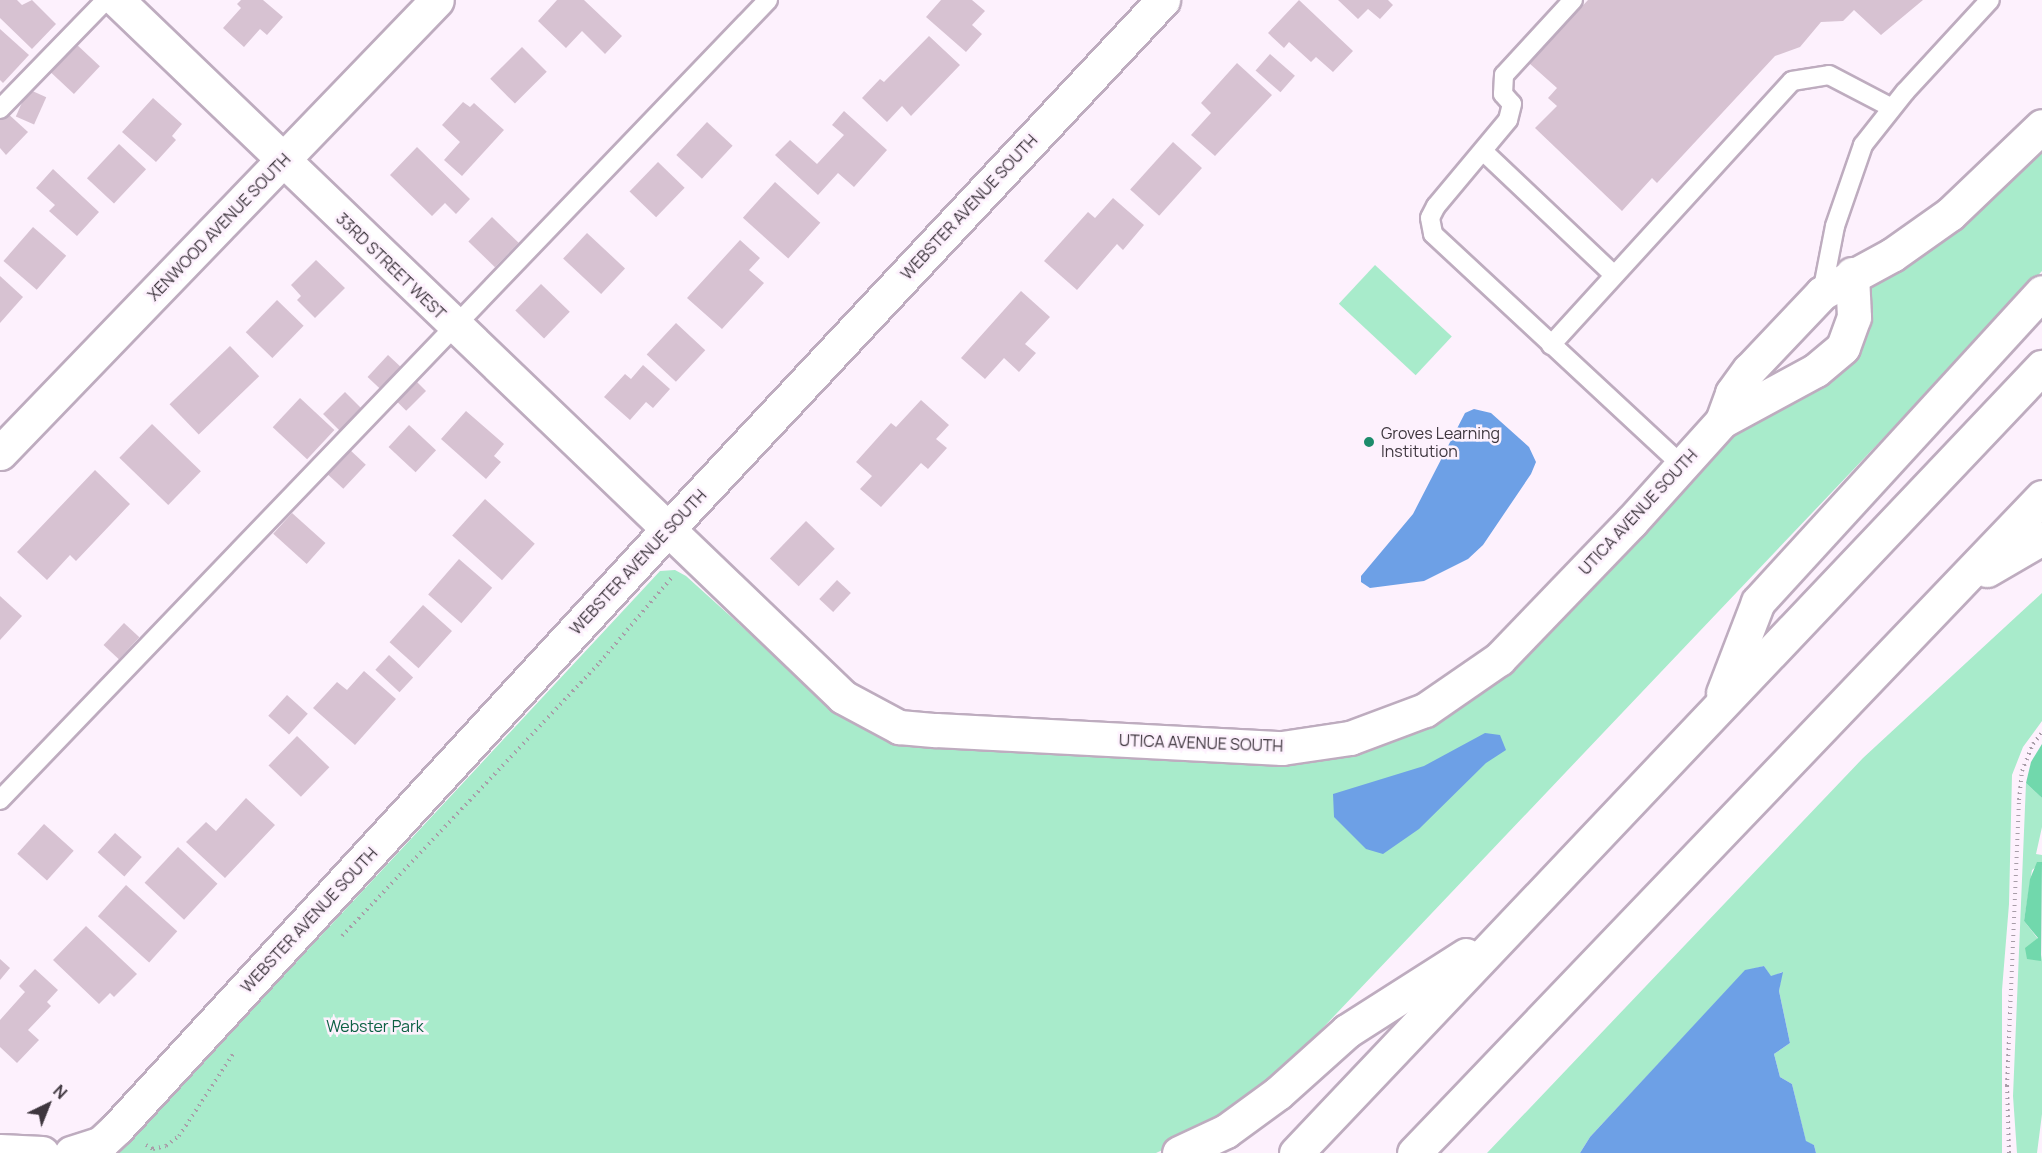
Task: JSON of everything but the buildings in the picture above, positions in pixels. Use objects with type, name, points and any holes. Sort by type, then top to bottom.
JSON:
[{"type":"main road","name":"33RD STREET WEST","points":[[117,0],[667,530]]},
{"type":"main road","name":"XENWOOD AVENUE SOUTH","points":[[0,453],[437,0]]},
{"type":"main road","name":"WEBSTER AVENUE SOUTH","points":[[71,1153],[101,1143],[117,1128],[667,530],[1163,0]]},
{"type":"main road","name":"UTICA AVENUE SOUTH","points":[[1722,421],[1732,393],[1749,370],[1822,293],[1852,274],[1892,255],[1950,214],[2042,126]]},
{"type":"main road","name":"UTICA AVENUE SOUTH","points":[[667,530],[843,697],[899,727],[1282,748],[1350,738],[1425,710],[1457,691],[1499,659],[1722,421],[1816,370],[1843,347],[1854,317],[1852,274]]},
{"type":"main road","points":[[1718,707],[1758,602],[2042,292]]},
{"type":"main road","points":[[1296,1153],[2042,367]]},
{"type":"main road","points":[[1414,1153],[2042,497]]},
{"type":"main road","points":[[1954,590],[2042,538]]},
{"type":"main road","points":[[1179,1153],[1227,1131],[1278,1093],[1347,1031],[1508,928]]},
{"type":"main road","points":[[0,1150],[42,1153]]},
{"type":"lane","points":[[0,109],[106,0]]},
{"type":"lane","points":[[0,800],[768,0]]},
{"type":"lane","points":[[1573,0],[1504,75],[1503,94],[1512,104],[1508,120],[1436,206],[1430,218],[1433,234],[1682,465]]},
{"type":"lane","points":[[1822,293],[1835,226],[1863,145],[1892,108],[1990,0]]},
{"type":"lane","points":[[1551,345],[1792,81],[1829,75],[1892,108]]},
{"type":"lane","points":[[1483,151],[1614,275]]},
{"type":"path","points":[[336,942],[600,662],[692,554]]},
{"type":"path","points":[[2009,1153],[2007,1086],[2019,800],[2022,771],[2033,744],[2042,733]]},
{"type":"path","points":[[117,1128],[153,1149],[166,1146],[179,1136],[214,1078],[241,1044]]},
{"type":"green space","name":"Webster Park","points":[[2042,136],[2042,271],[1260,1094],[1201,1132],[1156,1153],[119,1153],[660,571],[675,570],[686,576],[840,715],[880,732],[1397,738],[1724,440],[1756,417],[1868,296],[1878,276]]},
{"type":"green space","points":[[1375,265],[1452,337],[1416,375],[1339,304]]},
{"type":"green space","points":[[2042,593],[2042,721],[2023,747],[2012,775],[2009,904],[2002,990],[2002,1153],[1816,1153],[1814,1145],[1806,1142],[1792,1084],[1780,1077],[1774,1054],[1790,1043],[1779,991],[1782,972],[1771,977],[1764,966],[1745,971],[1590,1137],[1580,1153],[1487,1153],[1863,758]]},
{"type":"green space","points":[[2042,744],[2042,798],[2026,783],[2031,762]]},
{"type":"green space","points":[[2026,783],[2042,798],[2042,827],[2036,854],[2042,855],[2042,862],[2032,870],[2024,921],[2038,939],[2042,960],[2042,1114],[2037,1153],[2017,1153],[2013,1096]]},
{"type":"green space","points":[[2037,862],[2042,862],[2041,961],[2027,959],[2025,948],[2038,938],[2024,921],[2030,879]]},
{"type":"water","points":[[1474,409],[1491,413],[1529,447],[1536,462],[1531,474],[1483,545],[1468,559],[1424,581],[1370,588],[1361,582],[1361,576],[1413,514],[1465,413]]},
{"type":"water","points":[[1485,733],[1500,735],[1506,750],[1486,763],[1419,829],[1383,854],[1366,849],[1334,817],[1333,794],[1424,766]]},
{"type":"water","points":[[1764,966],[1771,976],[1783,972],[1779,991],[1790,1043],[1774,1054],[1780,1077],[1792,1084],[1806,1141],[1814,1145],[1816,1153],[1580,1153],[1590,1137],[1745,970]]},
{"type":"place","name":"Groves Learning Institution","points":[[1369,442]]}]
